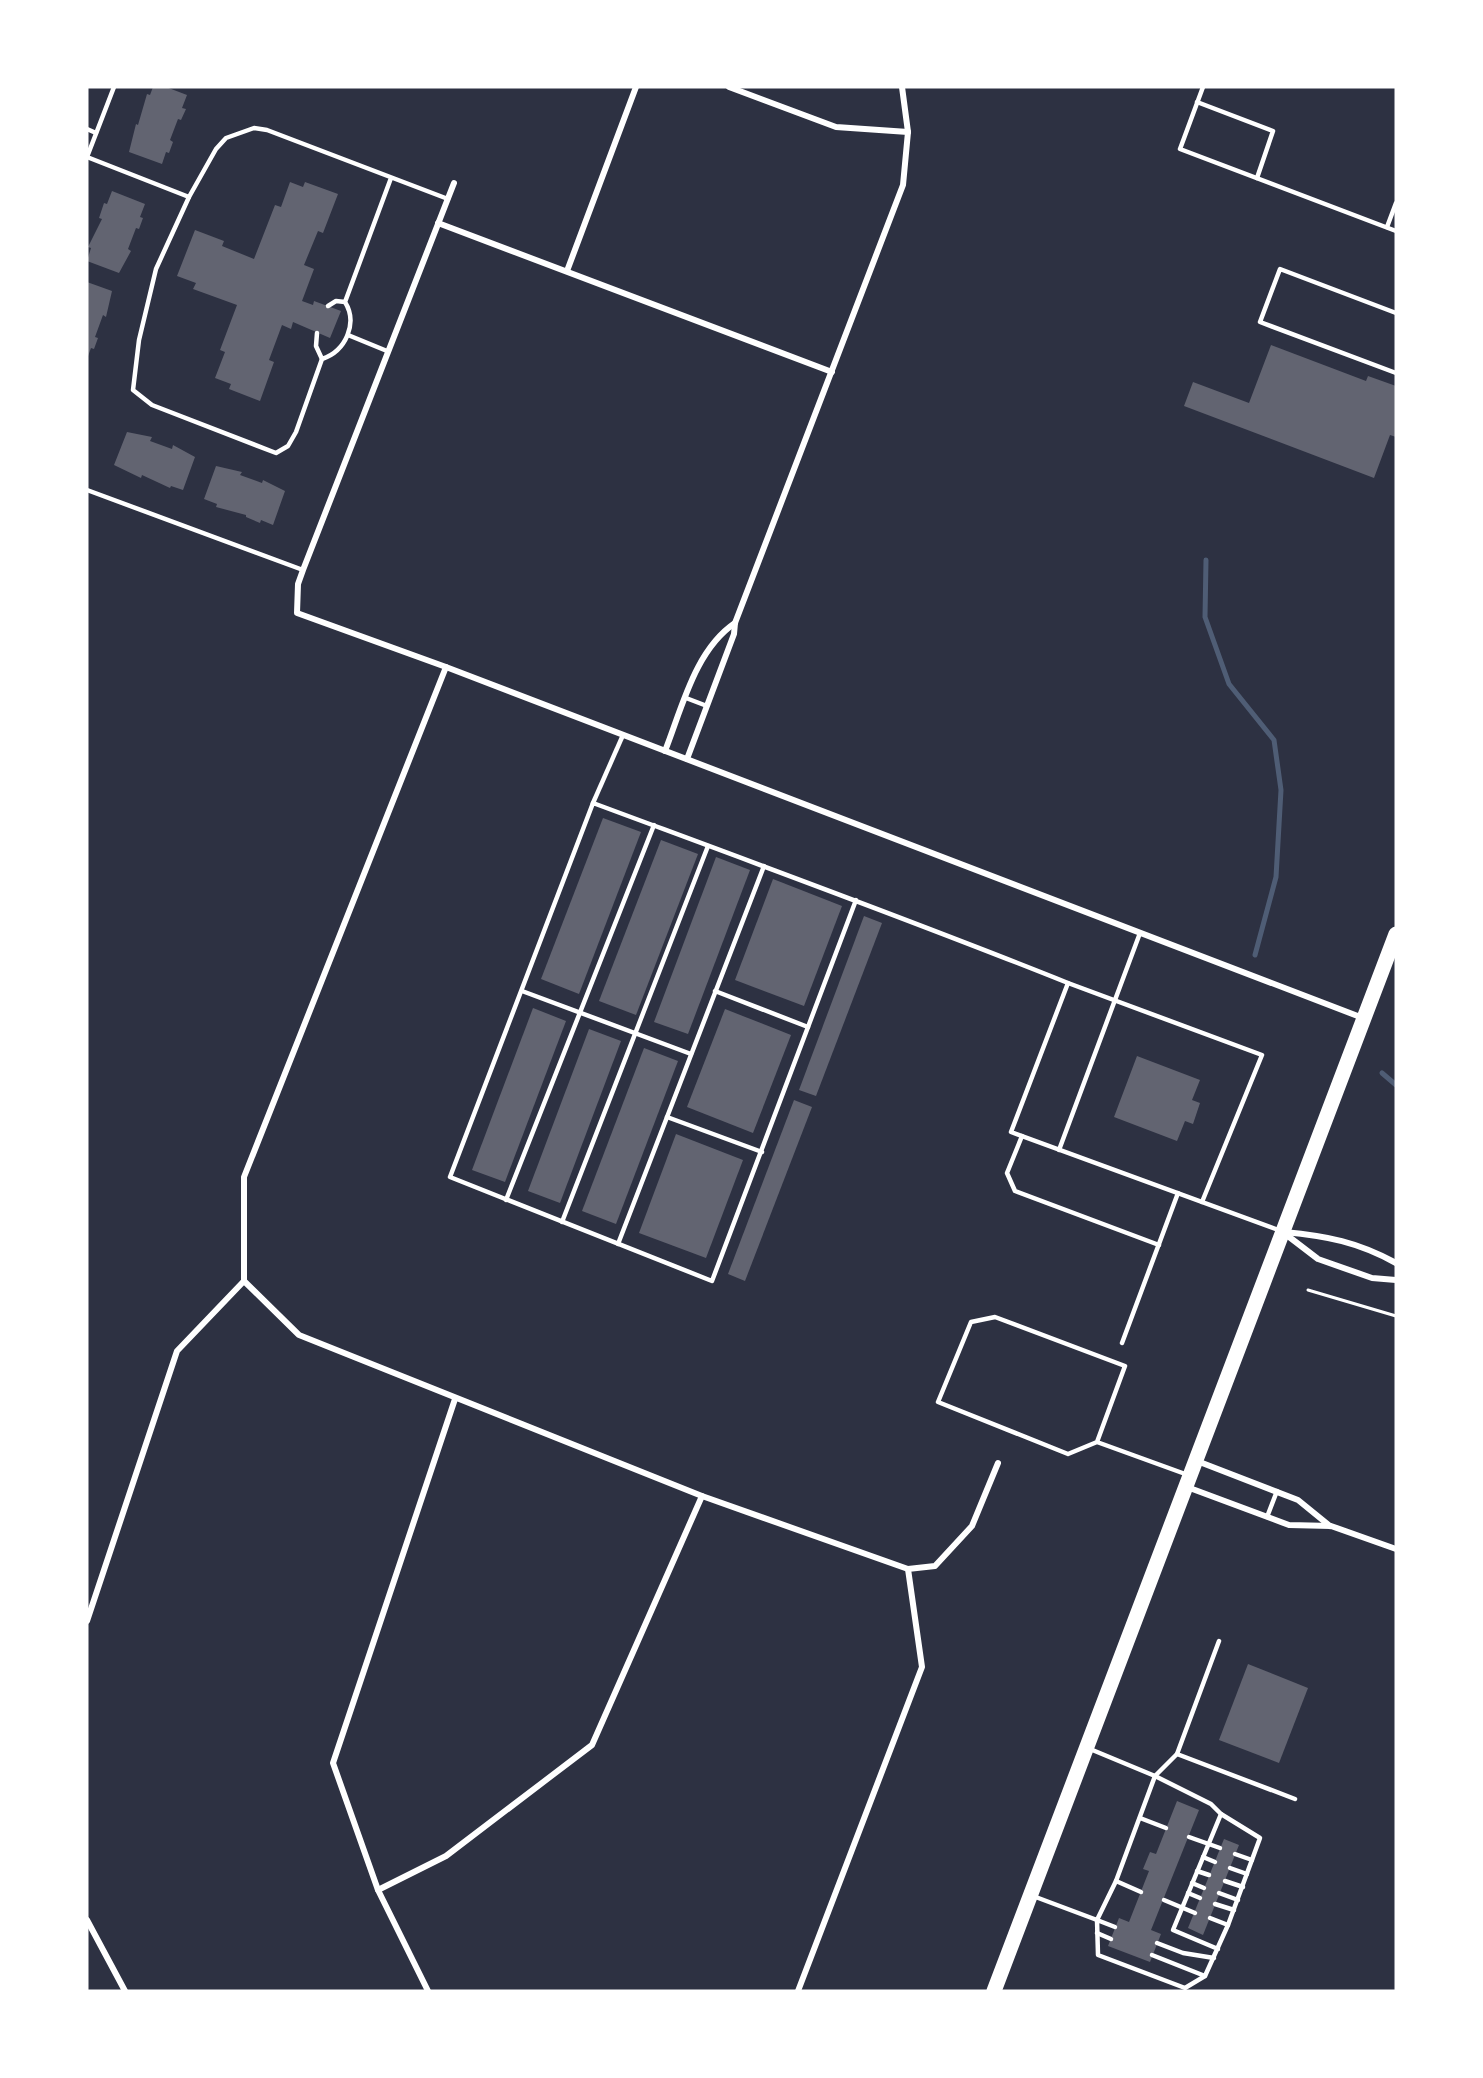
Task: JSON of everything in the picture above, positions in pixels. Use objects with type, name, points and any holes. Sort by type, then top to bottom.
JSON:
[{"type":"main road","points":[[994,1991],[1085,1746],[1189,1482],[1396,934]]},
{"type":"street","points":[[567,271],[636,87]]},
{"type":"street","points":[[729,87],[836,127],[908,132]]},
{"type":"street","points":[[687,759],[734,634],[735,623],[903,185],[908,132],[902,87]]},
{"type":"street","points":[[454,183],[303,570],[298,584],[297,613],[446,667],[1364,1019]]},
{"type":"street","points":[[438,223],[832,372]]},
{"type":"street","points":[[665,751],[698,667],[724,631],[735,623]]},
{"type":"street","points":[[87,1621],[177,1351],[244,1281],[244,1177],[446,667]]},
{"type":"street","points":[[1284,1232],[1328,1236],[1379,1254],[1396,1263]]},
{"type":"street","points":[[1284,1232],[1318,1259],[1372,1278],[1396,1280]]},
{"type":"street","points":[[244,1281],[299,1335],[702,1496],[908,1569],[935,1566],[972,1526],[998,1463]]},
{"type":"street","points":[[428,1991],[378,1890],[333,1763],[455,1399]]},
{"type":"street","points":[[1197,1461],[1298,1500],[1331,1527]]},
{"type":"street","points":[[1189,1482],[1289,1525],[1331,1527],[1396,1549]]},
{"type":"street","points":[[378,1890],[446,1856],[592,1745],[702,1496]]},
{"type":"street","points":[[798,1991],[922,1667],[908,1569]]},
{"type":"street","points":[[87,1920],[125,1991]]},
{"type":"lane","points":[[114,87],[87,157],[189,197]]},
{"type":"lane","points":[[1203,87],[1180,149],[1396,231]]},
{"type":"lane","points":[[1197,102],[1273,131],[1257,178]]},
{"type":"lane","points":[[318,333],[316,346],[322,359],[296,432],[288,446],[276,453],[152,405],[141,399],[133,390],[139,340],[156,269],[189,197],[216,149],[226,138],[254,128],[267,130],[448,199]]},
{"type":"lane","points":[[87,129],[96,132]]},
{"type":"lane","points":[[345,302],[391,178]]},
{"type":"lane","points":[[1387,227],[1396,203]]},
{"type":"lane","points":[[1396,313],[1280,269],[1260,322],[1396,374]]},
{"type":"lane","points":[[322,359],[330,356],[342,346],[348,335],[350,309],[345,302],[336,301],[328,306]]},
{"type":"lane","points":[[348,335],[387,351]]},
{"type":"lane","points":[[87,490],[303,570]]},
{"type":"lane","points":[[686,698],[707,706]]},
{"type":"lane","points":[[623,735],[594,803],[450,1177],[712,1281],[856,900]]},
{"type":"lane","points":[[594,803],[1262,1055],[1202,1202]]},
{"type":"lane","points":[[506,1200],[654,825]]},
{"type":"lane","points":[[562,1222],[708,846]]},
{"type":"lane","points":[[618,1244],[764,866]]},
{"type":"lane","points":[[1059,1150],[1140,933]]},
{"type":"lane","points":[[1068,983],[1011,1132],[1284,1232]]},
{"type":"lane","points":[[522,991],[691,1054]]},
{"type":"lane","points":[[716,991],[808,1027]]},
{"type":"lane","points":[[667,1117],[762,1152]]},
{"type":"lane","points":[[1023,1136],[1007,1173],[1015,1191],[1159,1245]]},
{"type":"lane","points":[[1122,1343],[1178,1194]]},
{"type":"lane","points":[[1097,1442],[1125,1366],[995,1317],[971,1322],[938,1402],[1068,1454],[1097,1442],[1189,1482]]},
{"type":"lane","points":[[1267,1517],[1277,1491]]},
{"type":"lane","points":[[1085,1746],[1155,1776],[1211,1804],[1221,1814],[1260,1838],[1214,1958],[1205,1976],[1185,1988],[1098,1955],[1097,1920],[1116,1881],[1155,1776],[1177,1754],[1219,1641]]},
{"type":"lane","points":[[1177,1754],[1295,1800]]},
{"type":"lane","points":[[1218,1949],[1173,1930],[1221,1814]]},
{"type":"lane","points":[[1140,1818],[1166,1828]]},
{"type":"lane","points":[[1189,1837],[1220,1848]]},
{"type":"lane","points":[[1235,1854],[1252,1860]]},
{"type":"lane","points":[[1203,1857],[1215,1862]]},
{"type":"lane","points":[[1230,1868],[1247,1874]]},
{"type":"lane","points":[[1197,1871],[1209,1875]]},
{"type":"lane","points":[[1116,1881],[1141,1892]]},
{"type":"lane","points":[[1225,1881],[1243,1887]]},
{"type":"lane","points":[[1192,1883],[1204,1888]]},
{"type":"lane","points":[[1188,1893],[1200,1898]]},
{"type":"lane","points":[[1220,1893],[1238,1900]]},
{"type":"lane","points":[[1030,1895],[1115,1928]]},
{"type":"lane","points":[[1164,1900],[1195,1913]]},
{"type":"lane","points":[[1215,1904],[1233,1910]]},
{"type":"lane","points":[[1210,1918],[1228,1925]]},
{"type":"lane","points":[[1097,1933],[1111,1939]]},
{"type":"lane","points":[[1158,1943],[1183,1953],[1214,1958]]},
{"type":"lane","points":[[1152,1955],[1205,1976]]},
{"type":"path","points":[[1308,1290],[1396,1316]]},
{"type":"building","points":[[153,87],[166,87],[187,95],[182,108],[186,109],[181,120],[178,119],[170,140],[173,142],[162,164],[129,152],[147,94],[150,95]]},
{"type":"building","points":[[290,182],[303,187],[305,182],[338,194],[323,233],[318,231],[304,265],[314,269],[302,301],[313,305],[314,301],[341,311],[330,338],[293,322],[291,329],[282,325],[269,360],[274,362],[260,401],[229,389],[231,384],[215,378],[225,352],[220,350],[237,305],[193,289],[196,283],[177,276],[195,230],[224,241],[222,246],[254,259],[275,205],[281,207]]},
{"type":"building","points":[[112,191],[145,204],[140,217],[143,218],[139,229],[136,228],[128,249],[131,251],[119,273],[87,261],[91,248],[88,247],[102,219],[99,218],[104,203],[107,204]]},
{"type":"building","points":[[87,282],[112,291],[106,317],[103,315],[95,337],[98,338],[94,349],[91,348],[87,359]]},
{"type":"building","points":[[1271,345],[1366,381],[1368,376],[1396,386],[1396,437],[1390,435],[1374,478],[1184,406],[1193,382],[1249,403]]},
{"type":"building","points":[[127,432],[152,437],[150,441],[172,449],[173,445],[195,457],[183,490],[171,486],[170,488],[142,475],[141,478],[114,465]]},
{"type":"building","points":[[216,466],[242,472],[240,475],[262,483],[263,480],[285,491],[273,525],[261,520],[260,523],[246,515],[216,507],[217,504],[204,499]]},
{"type":"building","points":[[603,818],[641,832],[579,994],[541,979]]},
{"type":"building","points":[[661,840],[698,854],[636,1015],[599,1001]]},
{"type":"building","points":[[716,857],[750,870],[688,1034],[654,1022]]},
{"type":"building","points":[[773,879],[842,906],[804,1006],[735,980]]},
{"type":"building","points":[[864,916],[882,923],[816,1096],[799,1090]]},
{"type":"building","points":[[533,1008],[566,1021],[505,1182],[472,1170]]},
{"type":"building","points":[[725,1009],[791,1035],[753,1133],[687,1107]]},
{"type":"building","points":[[589,1029],[621,1041],[560,1203],[528,1191]]},
{"type":"building","points":[[644,1048],[678,1061],[616,1224],[582,1211]]},
{"type":"building","points":[[1137,1056],[1200,1080],[1192,1100],[1200,1103],[1193,1124],[1185,1121],[1177,1141],[1114,1117]]},
{"type":"building","points":[[794,1100],[812,1107],[745,1281],[728,1274]]},
{"type":"building","points":[[676,1134],[743,1160],[706,1258],[639,1233]]},
{"type":"building","points":[[1248,1664],[1308,1688],[1279,1763],[1219,1740]]},
{"type":"building","points":[[1177,1801],[1199,1810],[1151,1930],[1161,1934],[1150,1962],[1108,1946],[1119,1918],[1129,1922],[1149,1871],[1143,1869],[1150,1852],[1156,1854]]},
{"type":"building","points":[[1224,1839],[1239,1845],[1203,1935],[1188,1928]]},
{"type":"waterway","points":[[1206,560],[1205,617],[1229,684],[1274,740],[1281,790],[1276,877],[1255,955]]},
{"type":"waterway","points":[[1382,1073],[1396,1085]]}]
